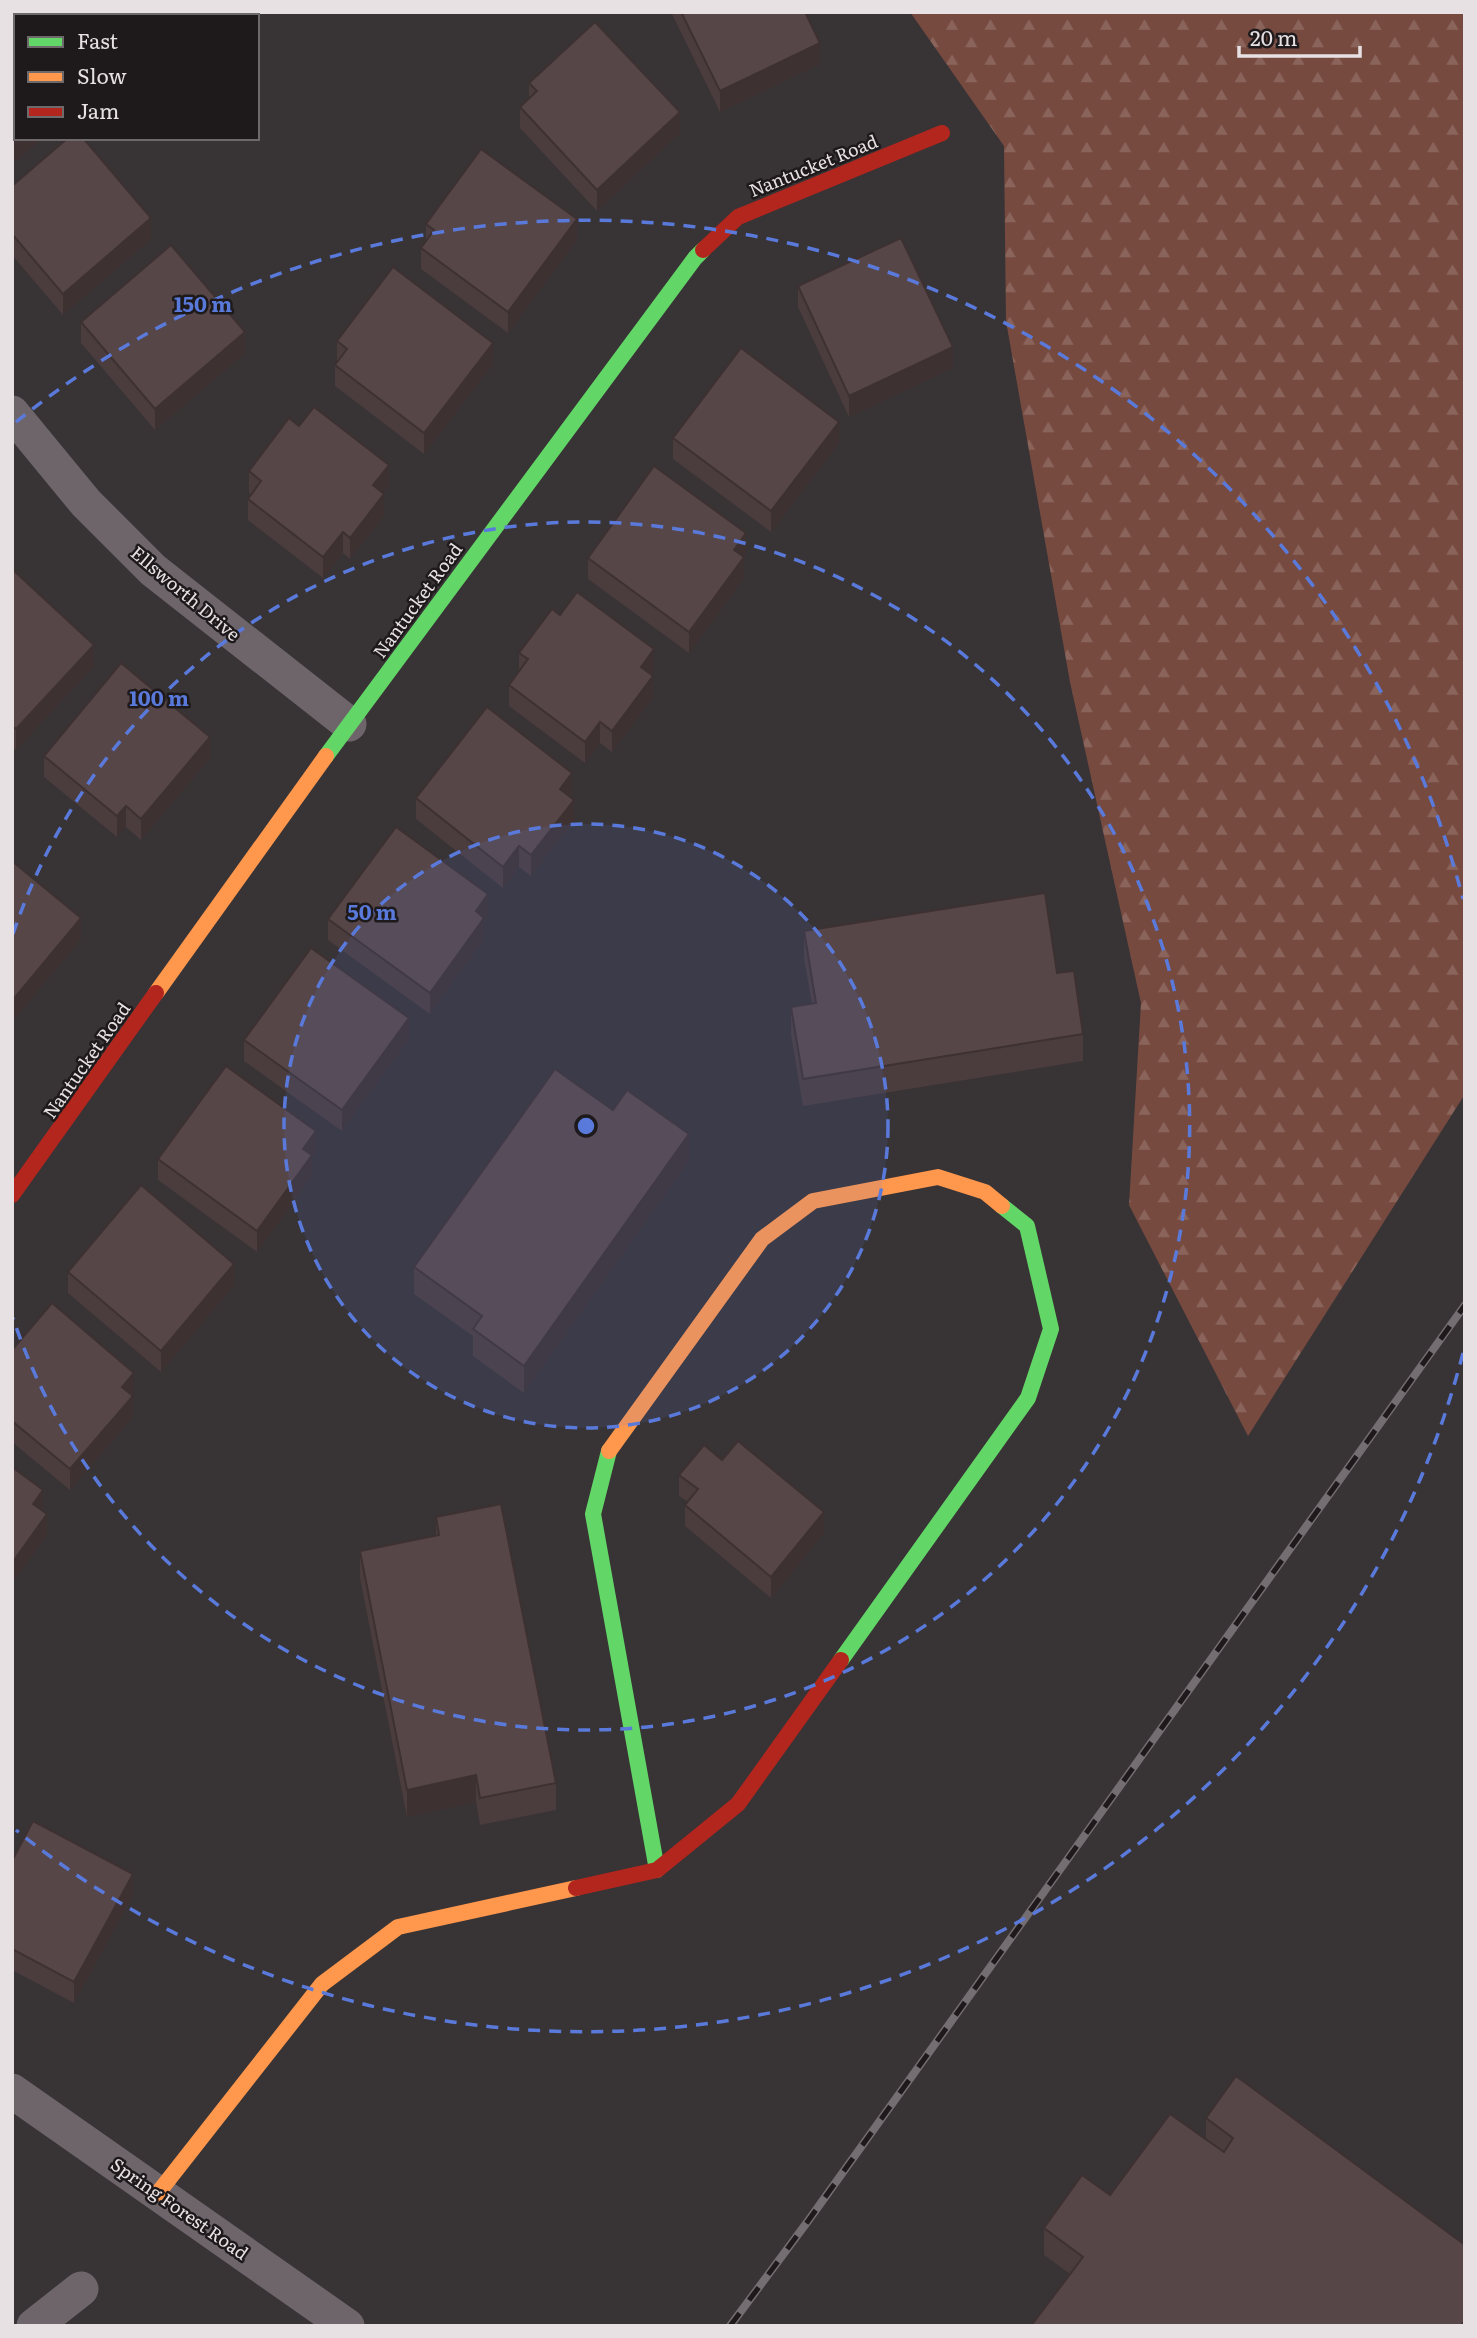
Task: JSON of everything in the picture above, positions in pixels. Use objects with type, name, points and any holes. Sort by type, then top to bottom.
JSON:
[{"type":"street","name":"Nantucket Road","points":[[18,1176],[695,257],[738,217],[942,133]]},
{"type":"street","name":"Ellsworth Drive","points":[[12,413],[86,503],[153,570],[349,724]]},
{"type":"street","points":[[158,2193],[322,1984],[398,1927],[657,1870],[738,1804],[1028,1398],[1051,1329],[1027,1226],[985,1192],[937,1177],[813,1202],[762,1239],[607,1454],[593,1514],[657,1870]]},
{"type":"street","name":"Spring Forest Road","points":[[12,2091],[347,2326]]},
{"type":"street","points":[[34,2326],[81,2289]]},
{"type":"green space","points":[[910,12],[1465,12],[1465,1094],[1248,1436],[1129,1205],[1141,1003],[1070,682],[1006,321],[1004,146]]},
{"type":"building","points":[[681,12],[805,12],[820,43],[720,91]]},
{"type":"building","points":[[595,22],[680,112],[597,190],[520,107],[537,91],[529,83]]},
{"type":"building","points":[[12,43],[14,140],[17,140],[12,144]]},
{"type":"building","points":[[66,140],[85,140],[151,218],[63,294],[12,234],[12,186]]},
{"type":"building","points":[[481,149],[577,219],[508,312],[421,248],[434,230],[426,224]]},
{"type":"building","points":[[901,238],[953,347],[849,396],[798,286]]},
{"type":"building","points":[[171,245],[245,332],[155,409],[81,322]]},
{"type":"building","points":[[393,267],[493,343],[424,433],[335,365],[347,349],[337,341]]},
{"type":"building","points":[[741,348],[839,422],[771,511],[673,438]]},
{"type":"building","points":[[314,407],[389,465],[373,485],[384,494],[350,538],[343,532],[323,557],[248,499],[261,481],[249,471],[289,418],[299,426]]},
{"type":"building","points":[[654,466],[746,533],[734,550],[744,557],[689,632],[588,558]]},
{"type":"building","points":[[12,569],[94,645],[16,729],[12,726]]},
{"type":"building","points":[[577,592],[654,649],[641,667],[653,676],[612,731],[600,722],[585,742],[509,685],[528,659],[519,653],[552,609],[560,615]]},
{"type":"building","points":[[121,663],[210,737],[141,819],[126,806],[117,816],[44,756]]},
{"type":"building","points":[[487,707],[572,773],[560,789],[574,800],[531,855],[519,846],[503,867],[416,798]]},
{"type":"building","points":[[396,827],[488,894],[476,911],[484,918],[430,993],[328,919]]},
{"type":"building","points":[[12,861],[81,918],[12,1001]]},
{"type":"building","points":[[1045,893],[1057,973],[1074,971],[1083,1034],[803,1079],[791,1007],[816,1003],[804,931]]},
{"type":"building","points":[[311,948],[409,1018],[342,1110],[244,1040]]},
{"type":"building","points":[[226,1066],[316,1131],[303,1149],[312,1155],[257,1231],[158,1159]]},
{"type":"building","points":[[555,1069],[613,1110],[627,1090],[689,1134],[524,1366],[473,1329],[482,1316],[414,1267]]},
{"type":"building","points":[[141,1185],[234,1264],[161,1351],[68,1272]]},
{"type":"building","points":[[52,1303],[134,1373],[122,1387],[133,1396],[70,1469],[12,1421],[12,1350]]},
{"type":"building","points":[[738,1441],[824,1512],[771,1577],[685,1505],[698,1489],[679,1475],[704,1445],[722,1460]]},
{"type":"building","points":[[12,1467],[43,1490],[33,1504],[47,1514],[12,1563]]},
{"type":"building","points":[[501,1504],[556,1783],[480,1798],[476,1775],[407,1790],[360,1551],[439,1535],[436,1517]]},
{"type":"building","points":[[33,1821],[133,1874],[74,1982],[12,1949],[12,1861]]},
{"type":"building","points":[[1236,2076],[1465,2245],[1465,2320],[1461,2326],[1031,2326],[1083,2257],[1044,2228],[1082,2175],[1110,2195],[1170,2114],[1224,2152],[1233,2138],[1206,2118]]},
{"type":"railway","points":[[730,2326],[1465,1305]]},
{"type":"traffic: fast","points":[[326,756],[703,250]]},
{"type":"traffic: fast","points":[[841,1660],[1028,1398],[1051,1329],[1027,1226],[1002,1206]]},
{"type":"traffic: fast","points":[[609,1451],[593,1514],[657,1870]]},
{"type":"traffic: slow","points":[[156,993],[326,756]]},
{"type":"traffic: slow","points":[[609,1451],[762,1239],[813,1201],[938,1177],[985,1192],[1002,1206]]},
{"type":"traffic: slow","points":[[158,2193],[322,1984],[398,1927],[576,1888]]},
{"type":"traffic: jam","points":[[703,250],[738,217],[942,133]]},
{"type":"traffic: jam","points":[[12,1195],[156,993]]},
{"type":"traffic: jam","points":[[576,1888],[657,1870],[738,1804],[841,1660]]}]
